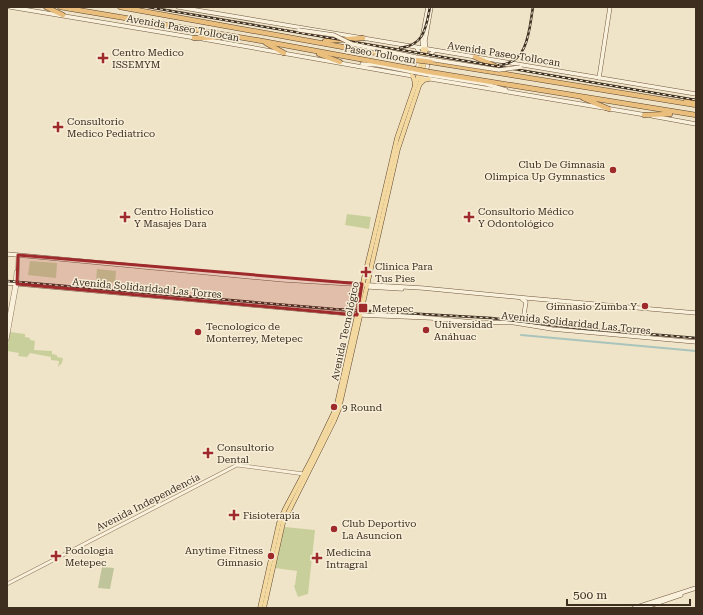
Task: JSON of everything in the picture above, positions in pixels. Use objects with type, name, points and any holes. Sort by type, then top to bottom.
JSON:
[{"type":"highway","points":[[46,7],[63,15]]},
{"type":"highway","name":"Paseo Tollocan","points":[[60,7],[300,48],[426,76],[576,95],[696,115]]},
{"type":"highway","name":"Paseo Tollocan","points":[[120,7],[416,60],[696,105]]},
{"type":"highway","points":[[194,38],[233,36]]},
{"type":"highway","points":[[316,41],[363,38]]},
{"type":"highway","points":[[262,41],[284,53]]},
{"type":"highway","points":[[300,48],[340,62]]},
{"type":"highway","points":[[475,57],[523,77]]},
{"type":"highway","points":[[576,95],[609,109]]},
{"type":"highway","points":[[654,98],[684,102],[696,101]]},
{"type":"highway","points":[[644,115],[685,114]]},
{"type":"main road","name":"Avenida Paseo Tollocan","points":[[10,7],[340,62],[376,65],[426,76],[486,84],[514,93],[696,124]]},
{"type":"main road","name":"Avenida Paseo Tollocan","points":[[178,7],[696,94]]},
{"type":"main road","points":[[424,49],[424,33],[428,7]]},
{"type":"main road","points":[[414,89],[413,72],[416,72],[420,52],[416,48],[420,44],[431,7]]},
{"type":"main road","points":[[597,78],[610,7]]},
{"type":"main road","name":"Avenida Paseo Tollocan","points":[[268,22],[279,26],[337,36],[352,44],[416,57],[499,70],[520,67],[597,78]]},
{"type":"main road","name":"Avenida Tecnológico","points":[[264,608],[282,525],[337,413],[366,278],[391,174],[397,138],[419,86],[426,76],[424,49]]},
{"type":"main road","points":[[419,86],[426,76],[429,55],[431,52],[435,51]]},
{"type":"main road","name":"Avenida Tecnológico","points":[[410,107],[414,89],[426,76]]},
{"type":"main road","name":"Avenida Solidaridad Las Torres","points":[[7,254],[284,280],[441,290],[696,313]]},
{"type":"main road","name":"Avenida Solidaridad Las Torres","points":[[7,283],[359,314],[431,318],[483,323],[506,322],[552,329],[696,342]]},
{"type":"main road","points":[[518,297],[524,299],[526,303],[523,320],[518,324]]},
{"type":"main road","name":"Avenida Tecnológico","points":[[260,608],[279,522],[336,408],[359,314]]},
{"type":"main road","points":[[634,608],[696,589]]},
{"type":"main road","points":[[642,608],[696,589]]},
{"type":"street","points":[[7,340],[16,284],[17,255]]},
{"type":"street","points":[[7,327],[16,284]]},
{"type":"street","name":"Avenida Independencia","points":[[7,584],[237,465],[304,474]]},
{"type":"highlighted area","points":[[18,255],[362,284],[357,315],[17,284]]},
{"type":"green space","points":[[347,214],[371,217],[369,229],[345,225]]},
{"type":"green space","points":[[30,261],[57,263],[56,278],[28,275]]},
{"type":"green space","points":[[97,269],[116,271],[115,283],[96,281]]},
{"type":"green space","points":[[10,332],[25,334],[25,337],[35,341],[34,350],[52,351],[52,354],[63,358],[62,363],[58,367],[59,361],[51,360],[51,357],[30,353],[27,357],[18,356],[19,353],[7,351]]},
{"type":"green space","points":[[285,527],[315,530],[308,594],[298,597],[294,586],[297,571],[275,568]]},
{"type":"green space","points":[[102,567],[114,568],[110,589],[98,588]]},
{"type":"waterway","points":[[521,335],[696,351]]},
{"type":"tunnel","points":[[354,313],[365,313]]},
{"type":"railway","points":[[148,7],[696,100]]},
{"type":"railway","points":[[400,48],[415,43],[423,34],[430,7]]},
{"type":"railway","points":[[499,65],[509,63],[522,52],[526,44],[533,7]]},
{"type":"railway","points":[[7,281],[334,309],[491,318],[577,328],[696,338]]},
{"type":"place","name":"Centro Medico ISSEMYM","points":[[103,58]]},
{"type":"place","name":"Consultorio Medico Pediatrico","points":[[58,127]]},
{"type":"place","name":"Club De Gimnasia Olimpica Up Gymnastics","points":[[613,170]]},
{"type":"place","name":"Centro Holistico Y Masajes Dara","points":[[125,217]]},
{"type":"place","name":"Consultorio Médico Y Odontológico","points":[[469,217]]},
{"type":"place","name":"Clinica Para Tus Pies","points":[[366,272]]},
{"type":"place","name":"Gimnasio Zumba Y","points":[[645,306]]},
{"type":"place","name":"Metepec","points":[[363,308]]},
{"type":"place","name":"Universidad Anáhuac","points":[[426,330]]},
{"type":"place","name":"Tecnologico de Monterrey, Metepec","points":[[198,332]]},
{"type":"place","name":"9 Round","points":[[334,407]]},
{"type":"place","name":"Consultorio Dental","points":[[208,453]]},
{"type":"place","name":"Fisioterapia","points":[[234,515]]},
{"type":"place","name":"Club Deportivo La Asuncion","points":[[334,529]]},
{"type":"place","name":"Podologia Metepec","points":[[56,556]]},
{"type":"place","name":"Anytime Fitness Gimnasio","points":[[271,556]]},
{"type":"place","name":"Medicina Intragral","points":[[317,558]]}]
